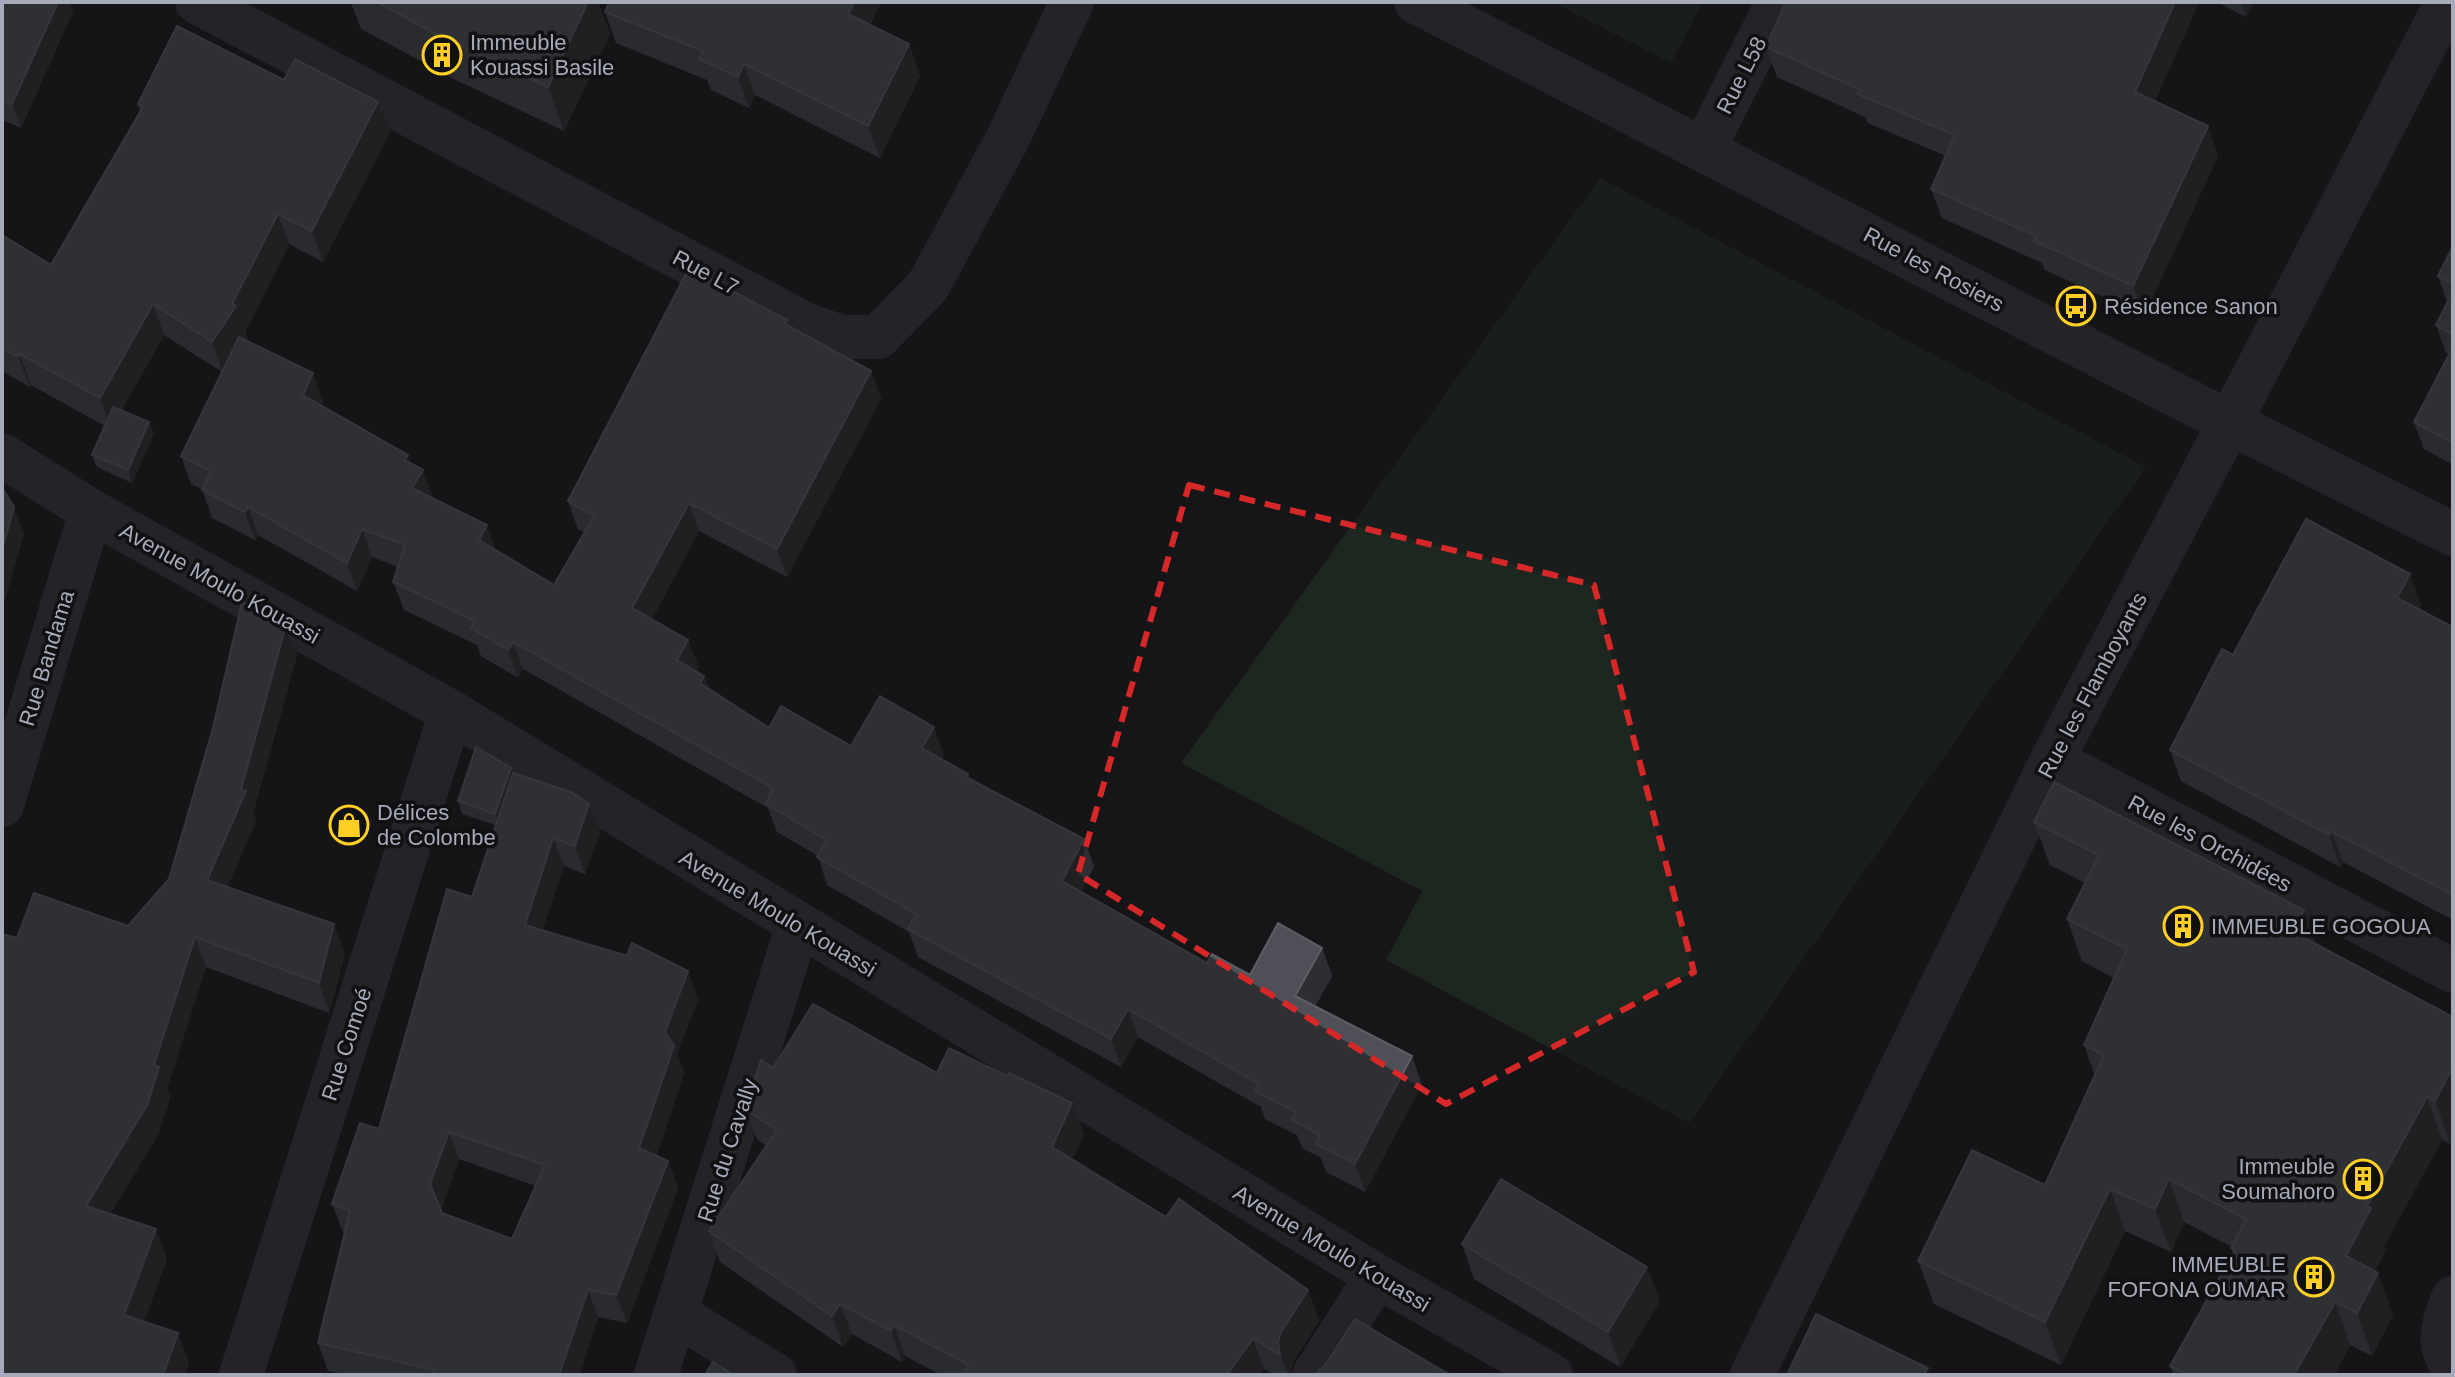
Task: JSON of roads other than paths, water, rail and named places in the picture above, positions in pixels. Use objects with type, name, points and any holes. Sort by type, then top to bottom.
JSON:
[{"type":"street","name":"Rue L7","points":[[197,2],[807,325],[841,337],[878,337],[928,286],[1008,138],[1072,2]]},
{"type":"street","name":"Rue les Rosiers","points":[[1416,2],[2229,424],[2453,534]]},
{"type":"street","name":"Rue L58","points":[[1704,149],[1778,2]]},
{"type":"street","name":"Rue les Flamboyants","points":[[1752,1375],[2052,760],[2447,2]]},
{"type":"street","name":"Avenue Moulo Kouassi","points":[[2,455],[91,511],[451,712],[1377,1276],[1551,1375]]},
{"type":"street","name":"Rue Bandama","points":[[2,805],[91,511]]},
{"type":"street","name":"Rue Comoé","points":[[241,1375],[451,712]]},
{"type":"street","name":"Rue les Orchidées","points":[[2052,760],[2453,971]]},
{"type":"street","name":"Rue du Cavally","points":[[656,1375],[798,925]]},
{"type":"street","points":[[1314,1375],[1377,1276]]},
{"type":"street","points":[[2453,1298],[2443,1325],[2444,1355],[2453,1366]]},
{"type":"street","points":[[676,1314],[775,1375]]},
{"type":"place","name":"Immeuble Kouassi Basile","points":[[442,55]]},
{"type":"place","name":"Résidence Sanon","points":[[2076,306]]},
{"type":"place","name":"Délices de Colombe","points":[[349,825]]},
{"type":"place","name":"IMMEUBLE GOGOUA","points":[[2183,926]]},
{"type":"place","name":"Immeuble Soumahoro","points":[[2363,1179]]},
{"type":"place","name":"IMMEUBLE FOFONA OUMAR","points":[[2314,1277]]}]
